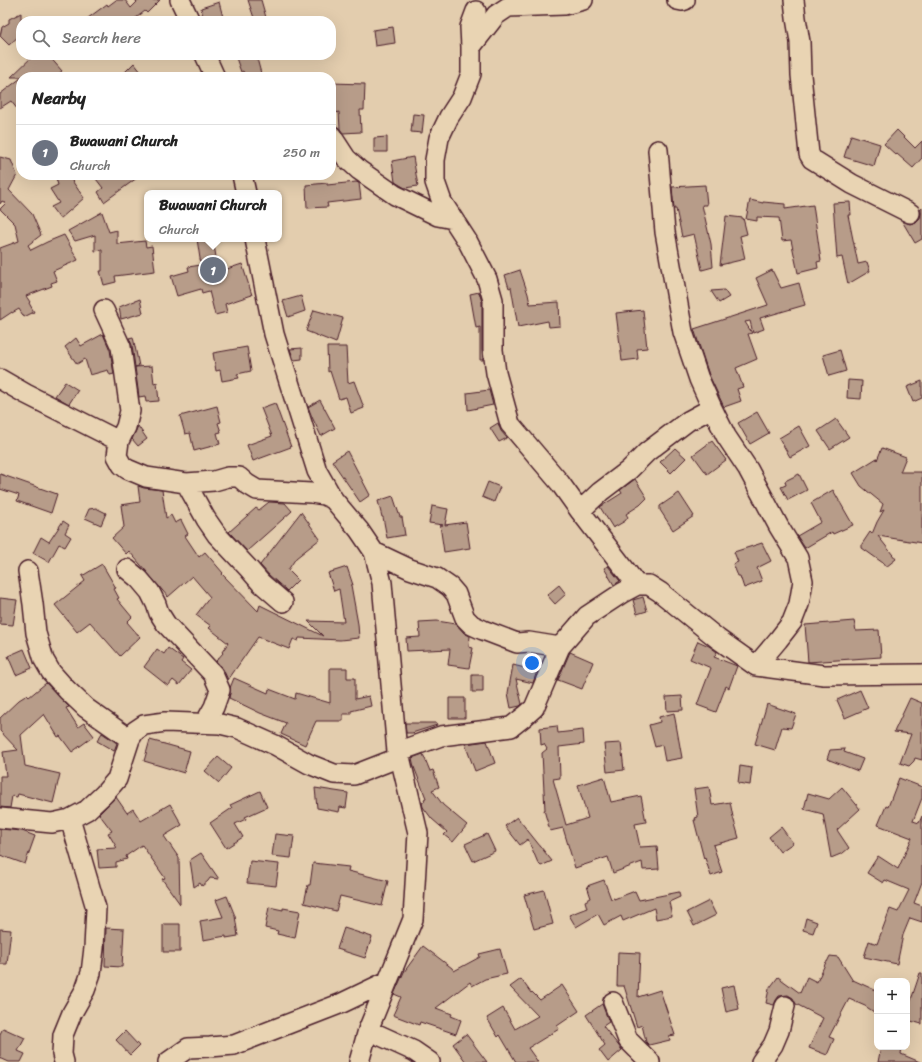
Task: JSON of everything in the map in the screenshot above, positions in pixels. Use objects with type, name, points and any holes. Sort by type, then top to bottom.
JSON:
[{"type":"street","points":[[180,0],[188,16]]},
{"type":"street","points":[[471,48],[496,15],[508,7],[564,5],[583,0]]},
{"type":"street","points":[[676,0],[686,0]]},
{"type":"street","points":[[794,0],[800,42],[801,75],[809,154],[812,159],[852,184],[910,213]]},
{"type":"street","points":[[476,12],[470,27],[471,74],[462,97],[449,117],[439,138],[435,160],[435,182],[442,202],[468,242],[487,279],[493,300],[493,350],[496,372],[510,424],[560,483],[638,585]]},
{"type":"street","points":[[207,60],[213,72]]},
{"type":"street","points":[[336,143],[346,158],[358,170],[395,195],[438,216],[453,219]]},
{"type":"street","points":[[658,150],[665,232],[683,332],[699,379],[712,408],[726,436],[748,468],[779,527],[798,558],[803,582],[799,604],[792,622],[756,666]]},
{"type":"street","points":[[243,180],[245,190]]},
{"type":"street","points":[[256,242],[274,334],[317,471],[333,499],[359,530],[374,552],[382,583],[398,754],[418,833],[412,919],[368,1030],[358,1062]]},
{"type":"street","points":[[104,310],[120,347],[130,411],[126,428],[119,441],[117,456],[127,469],[146,476],[186,482],[214,481],[228,477],[239,477],[257,490],[292,491],[324,495],[333,499]]},
{"type":"street","points":[[0,378],[26,394],[119,441]]},
{"type":"street","points":[[580,511],[600,492],[629,470],[647,452],[688,421],[712,408]]},
{"type":"street","points":[[292,491],[309,474],[317,471]]},
{"type":"street","points":[[186,482],[206,519],[217,535],[261,583],[283,602]]},
{"type":"street","points":[[374,552],[437,578],[450,587],[456,594],[466,618],[472,625],[517,643],[529,642],[560,647]]},
{"type":"street","points":[[128,569],[139,578],[150,592],[159,613],[166,624],[213,674],[220,690],[214,707],[205,723]]},
{"type":"street","points":[[28,571],[36,633],[44,660],[67,690],[86,708],[130,739]]},
{"type":"street","points":[[0,818],[52,823],[70,818],[87,810],[117,779],[130,739],[135,731],[144,725],[166,722],[205,723],[220,724],[237,728],[275,745],[309,764],[334,774],[354,775],[440,736],[511,727],[534,708],[560,647],[587,616],[622,593],[638,585],[649,586],[660,592],[718,639],[756,666],[824,675],[922,674]]},
{"type":"street","points":[[64,1062],[62,1054],[62,1035],[85,990],[91,973],[96,908],[70,818]]},
{"type":"street","points":[[168,1062],[188,1048],[234,1045],[288,1023],[310,1016],[388,981]]},
{"type":"street","points":[[613,1002],[628,1040],[650,1062]]},
{"type":"street","points":[[761,1062],[773,1045],[779,1031],[784,1006]]},
{"type":"street","points":[[368,1030],[414,1051],[430,1062]]},
{"type":"building","points":[[116,0],[125,0],[131,8],[137,2],[135,0],[160,0],[147,13],[145,11],[138,16],[91,16],[107,4],[108,6]]},
{"type":"building","points":[[248,0],[261,0],[266,16],[253,16]]},
{"type":"building","points":[[219,2],[223,16],[203,16],[201,8]]},
{"type":"building","points":[[21,13],[21,16],[16,16],[16,39],[9,45],[0,36],[2,27],[9,23],[9,19]]},
{"type":"building","points":[[393,27],[395,43],[375,46],[373,30]]},
{"type":"building","points":[[29,60],[52,60],[62,71],[61,72],[16,72]]},
{"type":"building","points":[[237,60],[257,60],[261,72],[241,72]]},
{"type":"building","points":[[134,63],[141,72],[125,72]]},
{"type":"building","points":[[16,72],[16,77],[11,77]]},
{"type":"building","points":[[16,82],[16,108],[11,101],[0,108],[0,94]]},
{"type":"building","points":[[336,83],[365,84],[364,110],[360,110],[361,132],[343,133],[340,129],[339,112],[336,113]]},
{"type":"building","points":[[413,114],[424,115],[422,133],[411,132]]},
{"type":"building","points":[[897,130],[915,148],[922,141],[922,158],[913,168],[884,144]]},
{"type":"building","points":[[851,135],[880,144],[874,166],[844,157]]},
{"type":"building","points":[[387,137],[387,152],[374,152],[374,138]]},
{"type":"building","points":[[0,157],[11,160],[16,172],[16,177],[9,190],[32,214],[41,235],[28,245],[31,250],[64,235],[78,260],[53,271],[57,281],[51,283],[52,286],[26,296],[34,312],[24,317],[19,309],[0,320],[0,248],[19,241],[15,224],[0,209],[6,203],[2,201],[0,204]]},
{"type":"building","points":[[413,157],[418,186],[405,188],[395,182],[392,161]]},
{"type":"building","points":[[56,180],[71,180],[84,198],[60,219],[51,207],[59,203],[50,189],[58,185]]},
{"type":"building","points":[[97,180],[134,180],[104,202],[98,192],[103,188]]},
{"type":"building","points":[[327,183],[327,185],[359,183],[361,199],[327,203],[328,207],[307,208],[306,185]]},
{"type":"building","points":[[705,185],[707,205],[702,205],[711,244],[713,267],[702,270],[694,234],[682,237],[676,209],[674,209],[672,187]]},
{"type":"building","points":[[750,200],[763,203],[785,204],[785,209],[813,205],[821,261],[817,262],[818,268],[798,273],[791,240],[782,241],[779,218],[757,217],[757,221],[746,219]]},
{"type":"building","points":[[850,202],[851,215],[848,215],[858,264],[867,262],[870,271],[848,284],[842,257],[837,258],[833,203]]},
{"type":"building","points":[[922,207],[922,239],[915,243],[902,221],[910,224],[916,222],[920,218],[920,209]]},
{"type":"building","points":[[102,212],[109,232],[117,230],[117,244],[144,241],[146,247],[152,246],[155,271],[115,276],[116,282],[104,285],[100,271],[102,271],[102,250],[95,251],[95,235],[75,241],[68,231]]},
{"type":"building","points":[[726,216],[743,218],[747,234],[740,236],[745,259],[720,265]]},
{"type":"building","points":[[197,242],[214,242],[218,269],[226,267],[227,269],[242,264],[252,295],[225,304],[227,312],[215,315],[209,291],[202,293],[201,289],[177,296],[171,276],[189,271],[188,267],[201,265]]},
{"type":"building","points":[[520,270],[530,304],[559,302],[560,326],[549,327],[548,321],[518,327],[511,287],[509,288],[505,275]]},
{"type":"building","points":[[772,270],[781,288],[799,283],[805,305],[760,318],[764,329],[753,333],[750,321],[745,322],[752,333],[748,334],[757,359],[736,368],[743,387],[737,389],[741,401],[724,407],[709,375],[694,329],[768,305],[756,278]]},
{"type":"building","points":[[724,290],[729,297],[719,303],[711,291]]},
{"type":"building","points":[[479,292],[482,302],[483,360],[480,360],[480,327],[476,328],[470,294]]},
{"type":"building","points":[[301,296],[305,311],[288,317],[283,301]]},
{"type":"building","points":[[140,299],[143,313],[121,319],[119,307]]},
{"type":"building","points":[[314,310],[343,318],[336,343],[306,331]]},
{"type":"building","points":[[643,310],[647,348],[637,349],[638,359],[622,361],[616,313]]},
{"type":"building","points":[[103,334],[110,350],[114,374],[110,375],[108,370],[90,375],[85,359],[77,364],[65,347],[76,338],[81,346]]},
{"type":"building","points":[[133,337],[139,366],[135,367],[132,345],[129,338]]},
{"type":"building","points":[[247,347],[251,371],[237,374],[239,378],[222,381],[220,370],[216,371],[213,353]]},
{"type":"building","points":[[327,347],[346,347],[348,383],[354,381],[364,408],[351,413],[346,397],[339,399],[330,371],[328,372]]},
{"type":"building","points":[[302,348],[302,359],[294,360],[290,349]]},
{"type":"building","points":[[840,350],[846,371],[829,376],[823,355]]},
{"type":"building","points":[[152,366],[154,384],[157,383],[159,401],[146,402],[145,396],[139,397],[135,367]]},
{"type":"building","points":[[848,380],[862,381],[861,399],[847,398]]},
{"type":"building","points":[[922,381],[922,398],[913,402],[907,387]]},
{"type":"building","points":[[65,382],[78,390],[69,404],[55,396]]},
{"type":"building","points":[[489,390],[493,405],[468,410],[467,393]]},
{"type":"building","points":[[320,400],[335,428],[321,436],[308,407]]},
{"type":"building","points":[[275,403],[291,447],[253,461],[247,445],[272,436],[261,408]]},
{"type":"building","points":[[217,406],[221,422],[218,423],[221,432],[217,433],[220,444],[194,451],[190,433],[185,434],[180,416]]},
{"type":"building","points":[[757,412],[769,433],[750,444],[738,423]]},
{"type":"building","points":[[836,419],[849,437],[830,449],[818,431]]},
{"type":"building","points":[[498,423],[501,431],[507,438],[499,442],[490,428]]},
{"type":"building","points":[[138,426],[147,439],[138,446],[132,439]]},
{"type":"building","points":[[799,426],[810,446],[790,457],[779,438]]},
{"type":"building","points":[[712,441],[726,460],[707,474],[693,455]]},
{"type":"building","points":[[675,448],[686,458],[671,473],[660,462]]},
{"type":"building","points":[[882,448],[906,457],[900,472],[922,472],[922,543],[878,536],[896,559],[886,567],[883,563],[862,548],[862,544],[870,532],[872,534],[884,510],[880,512],[883,504],[861,486],[853,473],[877,458],[877,460]]},
{"type":"building","points":[[347,451],[370,495],[360,502],[332,461]]},
{"type":"building","points":[[0,474],[57,494],[51,513],[17,501],[19,495],[0,489]]},
{"type":"building","points":[[799,474],[807,490],[788,500],[781,487],[786,485],[785,481]]},
{"type":"building","points":[[635,479],[647,498],[640,505],[626,514],[628,517],[625,521],[613,528],[600,507],[622,493],[620,490]]},
{"type":"building","points":[[488,482],[500,487],[494,502],[482,497]]},
{"type":"building","points":[[138,486],[162,490],[166,518],[171,515],[175,523],[181,520],[188,534],[185,536],[199,557],[205,552],[223,573],[222,574],[258,611],[260,605],[323,636],[308,621],[344,622],[339,589],[334,591],[328,573],[347,567],[353,585],[351,585],[359,638],[340,640],[299,638],[298,641],[293,639],[289,649],[258,637],[228,680],[223,669],[216,661],[223,653],[222,652],[228,643],[209,628],[211,626],[196,615],[210,597],[192,576],[168,597],[129,551],[126,554],[112,538],[124,527],[121,505],[140,502]]},
{"type":"building","points":[[833,490],[853,525],[833,534],[832,532],[805,548],[797,536],[821,522],[811,503]]},
{"type":"building","points":[[679,493],[694,516],[673,530],[660,510],[660,506]]},
{"type":"building","points":[[393,496],[400,517],[402,517],[405,535],[387,538],[378,501]]},
{"type":"building","points":[[269,502],[285,503],[292,511],[247,551],[229,532],[256,508],[259,510]]},
{"type":"building","points":[[432,506],[448,509],[445,525],[466,522],[470,548],[444,552],[440,525],[443,525],[429,523]]},
{"type":"building","points":[[96,508],[106,513],[101,525],[85,518],[89,509]]},
{"type":"building","points":[[301,512],[320,539],[296,558],[288,570],[298,580],[287,591],[260,565]]},
{"type":"building","points":[[63,521],[69,525],[65,533],[71,537],[65,547],[59,544],[49,562],[33,553],[41,537],[49,542]]},
{"type":"building","points":[[762,543],[771,561],[757,568],[762,581],[744,588],[740,576],[738,576],[733,564],[738,562],[734,552]]},
{"type":"building","points":[[102,564],[116,588],[114,589],[119,598],[117,599],[132,617],[127,622],[140,637],[120,656],[90,622],[77,632],[55,605],[85,581],[82,576]]},
{"type":"building","points":[[608,566],[620,581],[614,585],[604,568]]},
{"type":"building","points":[[559,585],[566,594],[555,604],[547,595]]},
{"type":"building","points":[[643,597],[647,611],[637,614],[633,600]]},
{"type":"building","points":[[0,598],[17,600],[13,625],[0,624]]},
{"type":"building","points":[[437,621],[456,624],[464,633],[470,636],[469,647],[473,648],[469,668],[448,665],[450,649],[407,651],[406,638],[420,637],[419,622]]},
{"type":"building","points":[[854,621],[856,631],[879,630],[881,657],[808,662],[805,625]]},
{"type":"building","points":[[698,641],[717,652],[714,657],[737,666],[729,688],[726,686],[716,712],[697,705],[711,668],[690,659]]},
{"type":"building","points":[[168,648],[183,659],[181,662],[191,670],[179,685],[173,680],[168,686],[144,667],[157,649],[164,654]]},
{"type":"building","points":[[24,649],[32,668],[16,675],[8,656]]},
{"type":"building","points":[[570,652],[593,662],[582,689],[558,680]]},
{"type":"building","points":[[513,665],[537,671],[533,683],[516,679],[522,704],[511,708],[508,693]]},
{"type":"building","points":[[330,668],[347,668],[347,678],[355,678],[355,699],[369,696],[371,706],[351,711],[351,714],[343,714],[343,721],[316,721],[305,745],[281,734],[286,723],[260,713],[229,698],[230,688],[234,678],[268,693],[269,689],[295,699],[296,693],[330,703]]},
{"type":"building","points":[[472,675],[483,675],[483,692],[472,692]]},
{"type":"building","points":[[46,683],[69,707],[66,708],[78,727],[84,723],[94,736],[72,752],[60,736],[58,737],[44,714],[21,735],[25,766],[60,774],[53,803],[18,794],[17,797],[12,796],[10,808],[0,807],[0,776],[6,776],[3,752],[18,750],[0,731],[0,718],[19,700],[27,695],[29,697]]},
{"type":"building","points":[[860,690],[868,708],[845,718],[837,700]]},
{"type":"building","points":[[682,696],[683,710],[667,711],[666,697]]},
{"type":"building","points":[[449,698],[465,698],[465,718],[449,718]]},
{"type":"building","points":[[910,698],[922,703],[922,760],[915,758],[909,766],[900,763],[911,734],[894,732]]},
{"type":"building","points":[[767,704],[796,714],[791,728],[782,727],[775,750],[755,744]]},
{"type":"building","points":[[674,713],[682,758],[665,761],[662,745],[655,747],[649,725],[660,722],[659,717]]},
{"type":"building","points":[[405,723],[436,723],[437,725],[412,733],[406,733]]},
{"type":"building","points":[[557,726],[558,733],[583,730],[584,744],[559,747],[560,778],[553,779],[566,825],[588,818],[578,785],[604,777],[611,802],[641,796],[646,822],[635,824],[640,847],[657,846],[659,869],[643,870],[642,862],[613,873],[608,857],[575,868],[563,828],[550,831],[544,810],[542,753],[547,749],[544,744],[541,745],[540,728]]},
{"type":"building","points":[[102,733],[117,743],[114,751],[97,741]]},
{"type":"building","points":[[150,740],[190,751],[184,773],[144,761]]},
{"type":"building","points":[[487,741],[495,763],[475,771],[465,744]]},
{"type":"building","points":[[621,743],[624,770],[607,772],[604,744]]},
{"type":"building","points":[[845,749],[844,752],[863,759],[858,771],[827,759],[830,750]]},
{"type":"building","points":[[423,754],[430,771],[433,770],[439,787],[432,790],[443,805],[467,825],[453,842],[444,835],[447,832],[432,819],[423,807],[422,803],[426,798],[412,758]]},
{"type":"building","points":[[218,757],[231,768],[219,783],[205,771]]},
{"type":"building","points":[[740,766],[752,768],[750,785],[738,783]]},
{"type":"building","points":[[899,778],[922,787],[922,798],[913,821],[919,823],[922,816],[922,882],[914,903],[922,906],[922,922],[910,918],[903,935],[897,964],[864,957],[869,941],[877,944],[890,909],[898,912],[909,890],[885,880],[883,883],[867,873],[878,856],[898,869],[912,838],[878,825],[886,806],[888,807]]},
{"type":"building","points":[[709,787],[712,805],[730,802],[739,838],[713,845],[722,872],[711,876],[705,858],[704,859],[694,820],[698,817],[694,789]]},
{"type":"building","points":[[842,787],[860,809],[837,830],[849,848],[843,853],[831,858],[823,814],[804,809],[808,793],[829,799]]},
{"type":"building","points":[[315,788],[348,793],[346,808],[340,807],[339,812],[317,808]]},
{"type":"building","points":[[260,791],[267,807],[245,817],[246,819],[235,824],[243,837],[226,848],[210,823],[232,808],[230,805]]},
{"type":"building","points":[[116,797],[127,813],[133,809],[141,821],[170,804],[182,825],[164,836],[179,858],[180,904],[162,879],[165,878],[142,845],[126,856],[127,859],[116,862],[116,867],[99,868],[97,849],[117,848],[108,833],[112,831],[99,814]]},
{"type":"building","points":[[517,817],[552,861],[541,866],[538,863],[528,839],[520,845],[505,826]]},
{"type":"building","points":[[781,827],[793,843],[780,852],[769,837]]},
{"type":"building","points":[[0,829],[22,831],[35,836],[25,864],[0,855]]},
{"type":"building","points":[[275,834],[294,836],[291,858],[272,856]]},
{"type":"building","points":[[487,834],[495,851],[473,861],[465,844]]},
{"type":"building","points":[[201,853],[219,879],[210,878],[202,886],[200,883],[194,887],[190,860]]},
{"type":"building","points":[[250,861],[279,864],[276,886],[247,883]]},
{"type":"building","points":[[313,863],[349,867],[348,871],[388,881],[382,906],[340,896],[336,911],[304,903],[308,885],[310,885]]},
{"type":"building","points":[[604,880],[611,899],[635,891],[639,900],[679,892],[680,897],[669,902],[672,916],[656,919],[654,908],[623,921],[621,916],[604,925],[598,914],[576,927],[569,915],[587,908],[585,901],[591,898],[587,886]]},
{"type":"building","points":[[544,890],[553,924],[534,929],[524,895]]},
{"type":"building","points":[[227,896],[235,916],[238,936],[226,938],[226,936],[203,940],[200,921],[223,917],[216,900]]},
{"type":"building","points":[[709,901],[716,915],[694,926],[687,912]]},
{"type":"building","points":[[269,907],[300,911],[295,938],[277,934],[278,931],[265,928]]},
{"type":"building","points":[[806,918],[817,922],[813,933],[803,930]]},
{"type":"building","points":[[163,924],[180,924],[180,952],[163,952]]},
{"type":"building","points":[[106,928],[124,929],[122,967],[105,966]]},
{"type":"building","points":[[344,928],[372,937],[365,958],[337,949]]},
{"type":"building","points":[[0,929],[11,930],[7,964],[0,964]]},
{"type":"building","points":[[423,946],[454,971],[480,957],[479,954],[500,949],[507,974],[485,979],[472,986],[470,982],[436,1008],[452,1014],[451,1016],[461,1020],[456,1034],[420,1022],[419,1025],[393,1015],[401,997],[394,994],[404,972]]},
{"type":"building","points":[[618,952],[640,953],[638,997],[660,990],[675,1035],[669,1036],[670,1040],[649,1045],[646,1042],[642,1025],[637,1027],[624,986],[617,986]]},
{"type":"building","points":[[830,956],[838,957],[853,981],[874,990],[874,1012],[849,999],[829,1037],[834,1039],[827,1055],[809,1048],[823,1018],[796,1004],[793,998],[788,995],[779,996],[774,1005],[766,1003],[769,989],[778,977],[800,993],[807,977],[817,982]]},
{"type":"building","points":[[920,973],[922,973],[922,1024],[910,1021],[910,1003]]},
{"type":"building","points":[[521,979],[531,993],[532,992],[540,1000],[562,985],[579,1011],[557,1026],[559,1029],[528,1048],[538,1062],[516,1062],[500,1035],[498,1037],[487,1018],[503,1008],[515,1029],[538,1016],[510,987]]},
{"type":"building","points":[[734,985],[739,1009],[726,1012],[721,988]]},
{"type":"building","points":[[602,1004],[609,1022],[603,1026],[622,1050],[608,1062],[599,1050],[605,1045],[586,1015]]},
{"type":"building","points":[[3,1028],[25,1038],[18,1051],[25,1054],[21,1062],[9,1062],[0,1058],[0,1034]]},
{"type":"building","points":[[125,1031],[139,1046],[130,1055],[116,1040]]},
{"type":"building","points":[[466,1034],[487,1062],[466,1062],[453,1044]]},
{"type":"building","points":[[880,1050],[902,1050],[901,1054],[920,1062],[878,1062]]},
{"type":"place","name":"Bwawani Church","points":[[213,270]]}]
